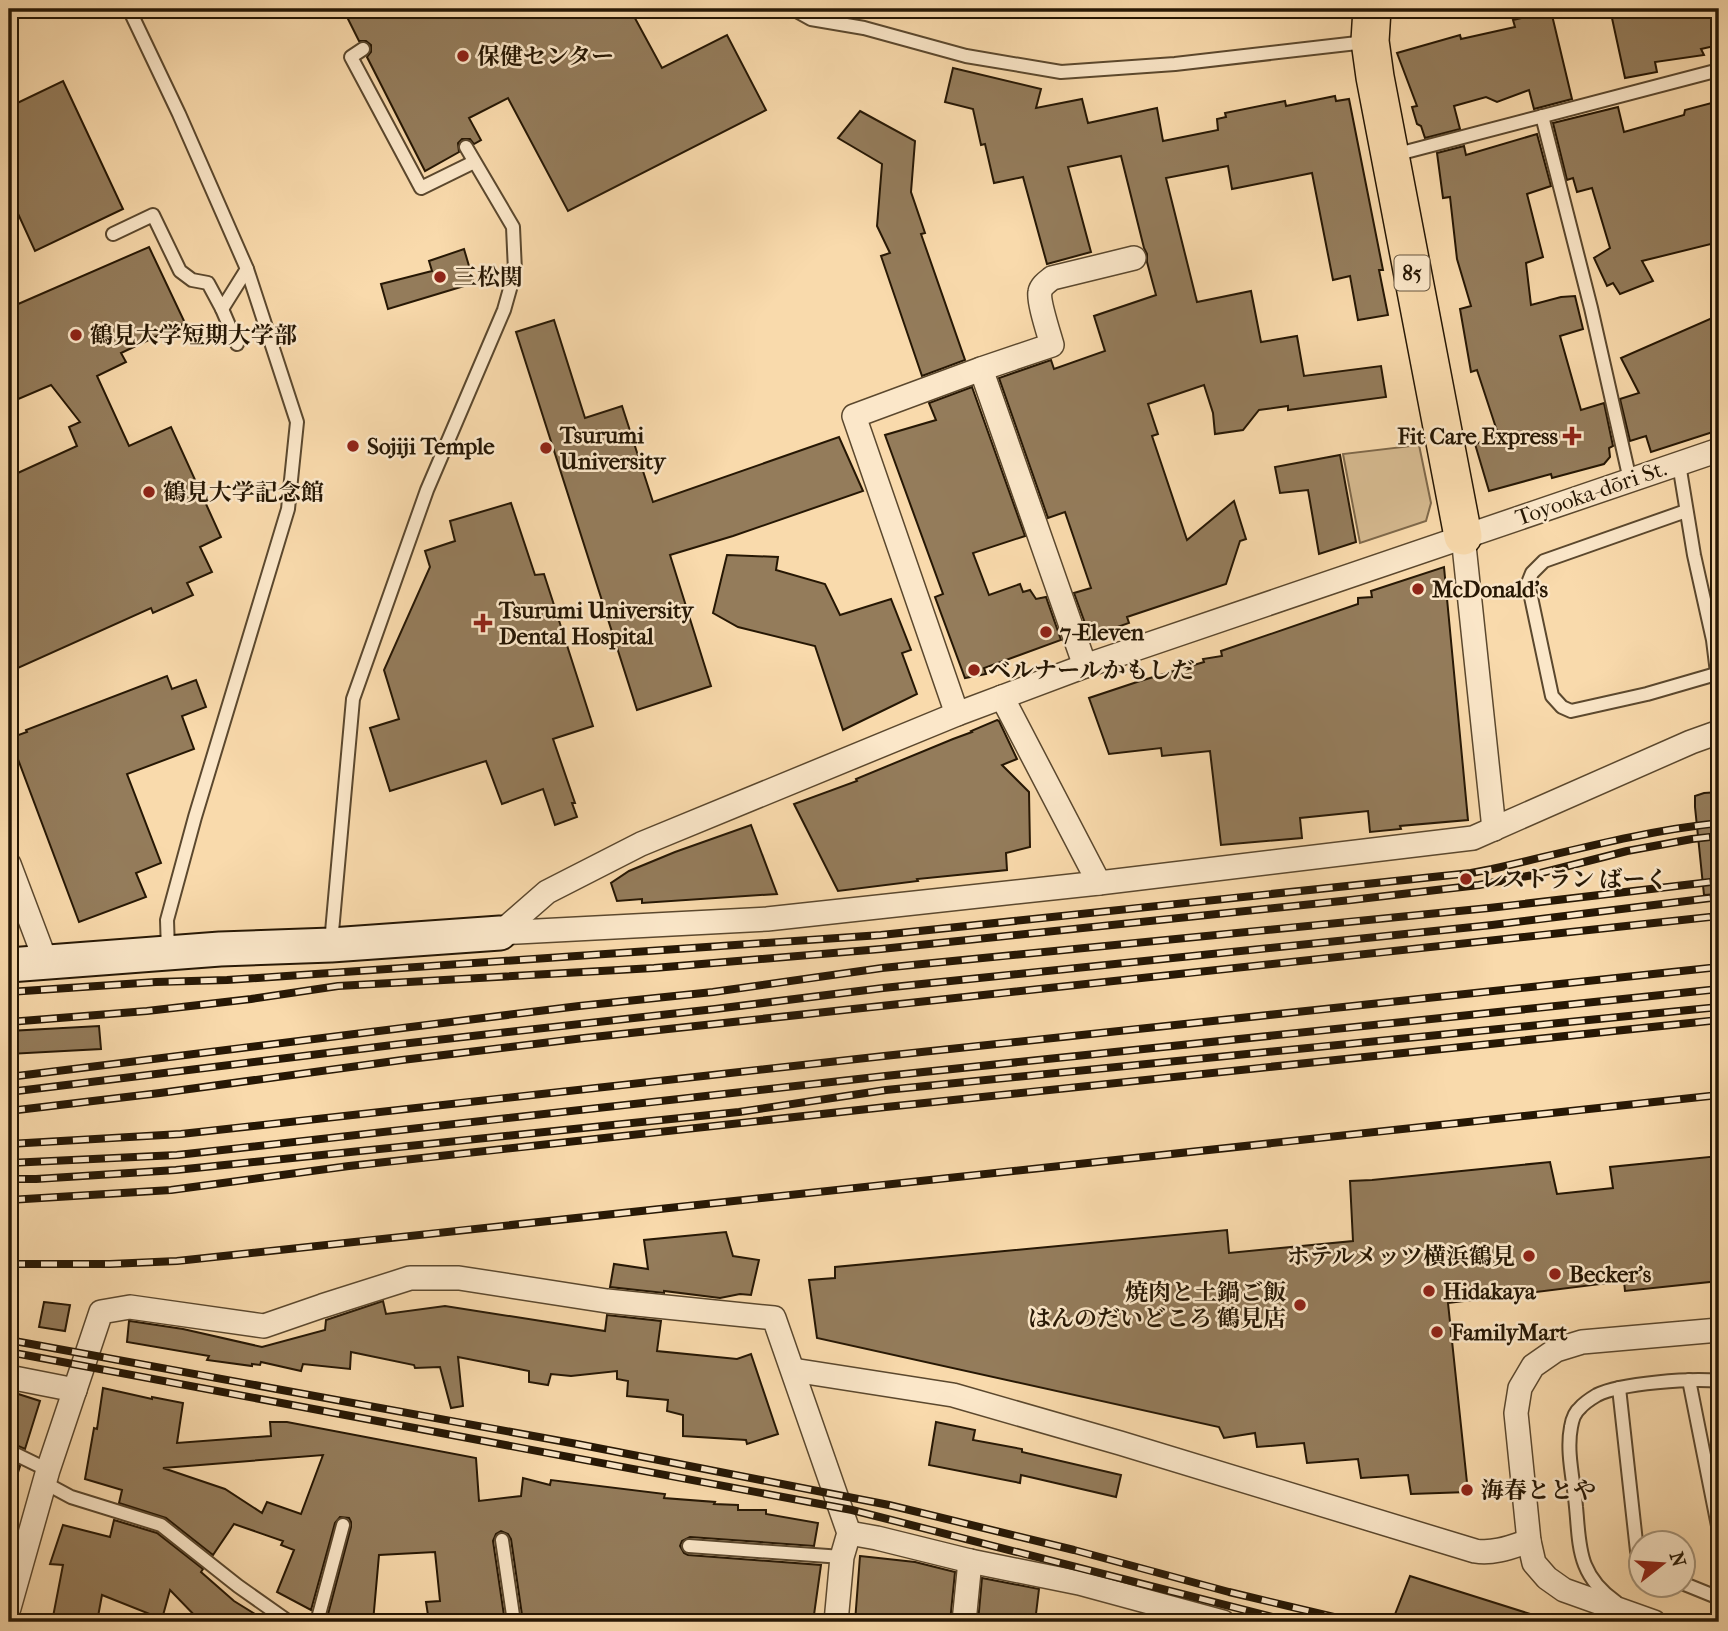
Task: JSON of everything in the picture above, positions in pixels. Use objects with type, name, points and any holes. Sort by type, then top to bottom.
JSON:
[{"type":"main road","name":"85","points":[[1371,25],[1390,156],[1463,536]]},
{"type":"street","points":[[957,714],[854,416],[1052,345],[1040,290],[1052,278],[1134,258]]},
{"type":"street","points":[[981,369],[1085,666]]},
{"type":"street","name":"Toyooka-dōri St.","points":[[500,933],[547,892],[641,844],[957,714],[1085,666],[1719,450]]},
{"type":"street","points":[[1463,536],[1494,829]]},
{"type":"street","points":[[1002,697],[1099,883]]},
{"type":"street","points":[[9,965],[220,949],[767,919],[1473,838],[1719,732]]},
{"type":"street","points":[[9,864],[46,962]]},
{"type":"street","points":[[9,1608],[47,1477],[101,1312],[130,1307],[264,1326],[410,1278],[459,1278],[607,1301],[774,1318],[849,1534],[842,1557],[836,1622]]},
{"type":"street","points":[[1644,1618],[1564,1590],[1534,1563],[1529,1541],[1517,1413],[1520,1388],[1533,1366],[1556,1350],[1582,1342],[1719,1330]]},
{"type":"street","points":[[793,1370],[953,1395],[1475,1551],[1498,1551],[1529,1541]]},
{"type":"street","points":[[9,1377],[75,1390]]},
{"type":"street","points":[[849,1534],[1079,1583],[1223,1622]]},
{"type":"street","points":[[964,1622],[970,1561]]},
{"type":"lane","points":[[129,9],[179,114],[247,269],[297,422],[288,509],[195,817],[167,920],[169,953]]},
{"type":"lane","points":[[793,9],[811,19],[864,28],[966,56],[1061,72],[1175,64],[1371,25]]},
{"type":"lane","points":[[363,49],[351,57],[421,188],[474,162]]},
{"type":"lane","points":[[1390,156],[1719,70]]},
{"type":"lane","points":[[1542,116],[1591,308],[1630,480]]},
{"type":"lane","points":[[331,945],[353,699],[427,490],[504,310],[515,271],[513,227],[466,147]]},
{"type":"lane","points":[[113,234],[153,215],[180,271],[192,280],[208,283],[237,344]]},
{"type":"lane","points":[[222,309],[247,269]]},
{"type":"lane","points":[[1679,464],[1694,555],[1713,640],[1719,689]]},
{"type":"lane","points":[[1686,511],[1544,561],[1532,573],[1528,583],[1552,696],[1562,708],[1571,711],[1647,694],[1716,674]]},
{"type":"lane","points":[[1689,1380],[1719,1531]]},
{"type":"lane","points":[[1644,1618],[1608,1597],[1594,1582],[1585,1565],[1570,1447],[1571,1426],[1578,1409],[1597,1395],[1619,1388],[1689,1380],[1719,1381]]},
{"type":"lane","points":[[1619,1388],[1635,1530]]},
{"type":"lane","points":[[9,1451],[71,1497],[161,1525],[238,1586],[289,1622]]},
{"type":"lane","points":[[317,1622],[342,1525]]},
{"type":"lane","points":[[502,1540],[514,1622]]},
{"type":"lane","points":[[689,1546],[842,1557]]},
{"type":"lane","points":[[1696,1589],[1719,1598]]},
{"type":"shaded area","points":[[1419,445],[1431,503],[1426,521],[1360,543],[1343,454]]},
{"type":"building","points":[[343,9],[630,9],[662,68],[727,35],[766,110],[568,211],[508,98],[469,118],[481,140],[474,144],[470,139],[462,139],[458,143],[459,152],[425,171],[367,57],[371,52],[371,45],[366,41],[359,41]]},
{"type":"building","points":[[1610,9],[1719,9],[1719,45],[1701,49],[1704,55],[1655,62],[1657,72],[1625,78]]},
{"type":"building","points":[[1551,11],[1572,99],[1534,109],[1529,90],[1497,102],[1486,97],[1454,106],[1460,129],[1425,138],[1421,126],[1417,124],[1412,107],[1417,106],[1397,53],[1460,35],[1461,39],[1515,27],[1513,20]]},
{"type":"building","points":[[953,68],[1041,89],[1036,108],[1082,99],[1088,123],[1157,108],[1163,141],[1218,130],[1217,119],[1226,117],[1225,113],[1285,101],[1286,106],[1335,96],[1336,101],[1349,99],[1383,270],[1379,270],[1388,315],[1358,320],[1350,276],[1333,280],[1312,173],[1232,189],[1228,166],[1166,178],[1197,302],[1251,291],[1261,342],[1297,336],[1304,376],[1381,366],[1386,397],[1288,410],[1288,406],[1259,410],[1243,430],[1215,434],[1213,413],[1204,385],[1148,404],[1158,434],[1152,436],[1187,540],[1234,501],[1246,539],[1240,541],[1226,584],[1127,617],[1129,623],[1092,636],[1074,593],[1091,588],[1065,512],[1048,518],[999,378],[1051,360],[1054,369],[1105,351],[1094,316],[1156,295],[1147,254],[1121,156],[1068,167],[1091,252],[1047,264],[1023,177],[994,183],[985,144],[981,145],[973,109],[945,102]]},
{"type":"building","points":[[63,81],[123,209],[35,251],[9,194],[9,107]]},
{"type":"building","points":[[1719,101],[1719,242],[1642,261],[1653,281],[1620,294],[1613,283],[1607,286],[1594,258],[1610,248],[1592,188],[1577,192],[1573,178],[1567,180],[1553,123],[1618,107],[1624,132],[1684,115],[1685,110]]},
{"type":"building","points":[[860,111],[915,141],[911,192],[925,233],[921,234],[965,360],[922,376],[881,256],[890,253],[877,226],[882,164],[838,138]]},
{"type":"building","points":[[1537,134],[1551,186],[1527,194],[1543,257],[1526,263],[1531,305],[1575,296],[1583,329],[1560,336],[1581,410],[1604,403],[1613,446],[1609,448],[1610,457],[1604,464],[1552,478],[1551,474],[1489,491],[1475,444],[1499,437],[1477,370],[1471,372],[1460,309],[1471,306],[1457,259],[1450,197],[1443,198],[1437,153],[1464,146],[1466,155]]},
{"type":"building","points":[[149,247],[185,323],[121,353],[126,362],[97,376],[129,446],[171,427],[221,537],[200,547],[212,572],[187,583],[193,595],[153,613],[151,608],[9,672],[9,477],[77,446],[69,427],[80,422],[51,385],[9,403],[9,308]]},
{"type":"building","name":"三松関","points":[[464,249],[474,283],[388,309],[381,284],[432,271],[429,261]]},
{"type":"building","points":[[1719,315],[1719,430],[1651,452],[1646,436],[1630,441],[1620,399],[1639,393],[1621,358]]},
{"type":"building","points":[[554,320],[585,418],[622,406],[653,502],[839,437],[863,491],[670,555],[711,686],[637,710],[516,332]]},
{"type":"building","points":[[972,387],[1025,536],[973,553],[989,595],[1020,584],[1023,592],[1030,590],[1036,599],[1046,597],[1061,640],[984,668],[986,674],[965,678],[935,597],[943,594],[885,435],[936,420],[929,403]]},
{"type":"building","points":[[1340,455],[1356,542],[1319,554],[1308,490],[1280,493],[1275,467]]},
{"type":"building","name":"Tsurumi University Dental Hospital","points":[[511,503],[535,575],[544,574],[593,726],[553,739],[575,803],[572,803],[577,817],[555,825],[543,789],[502,804],[486,761],[390,791],[370,728],[399,719],[384,670],[430,567],[425,551],[455,541],[450,521]]},
{"type":"building","points":[[727,555],[778,557],[776,570],[825,584],[840,615],[891,599],[911,650],[902,653],[917,694],[843,730],[815,646],[738,627],[713,613]]},
{"type":"building","points":[[1444,567],[1468,820],[1400,826],[1401,829],[1370,832],[1368,811],[1300,818],[1302,838],[1221,845],[1210,751],[1162,756],[1161,748],[1109,754],[1089,698],[1204,662],[1203,659],[1222,656],[1221,651],[1358,604],[1358,598],[1372,597],[1371,591]]},
{"type":"building","points":[[167,676],[172,689],[196,680],[206,707],[182,716],[194,749],[127,774],[161,863],[136,873],[146,897],[79,922],[10,738]]},
{"type":"building","points":[[997,720],[1017,759],[1002,765],[1029,792],[1030,847],[1006,853],[1007,870],[917,879],[918,881],[838,891],[794,804],[857,781],[856,779]]},
{"type":"building","points":[[1719,792],[1719,894],[1704,895],[1695,796]]},
{"type":"building","points":[[751,825],[777,894],[642,903],[642,899],[617,901],[611,883],[629,871]]},
{"type":"building","points":[[99,1026],[101,1049],[9,1054],[9,1031]]},
{"type":"building","points":[[1719,1156],[1719,1281],[1625,1291],[1624,1281],[1448,1303],[1468,1492],[1411,1494],[1408,1475],[1361,1478],[1358,1459],[1307,1463],[1304,1443],[1257,1447],[1255,1433],[1224,1438],[1219,1427],[817,1338],[809,1280],[835,1278],[835,1267],[1227,1230],[1229,1253],[1353,1241],[1350,1181],[1550,1162],[1557,1194],[1613,1188],[1610,1167]]},
{"type":"building","points":[[726,1232],[733,1256],[759,1260],[751,1295],[720,1298],[610,1287],[614,1264],[648,1269],[644,1240]]},
{"type":"building","points":[[383,1301],[386,1314],[445,1306],[605,1331],[607,1315],[661,1321],[657,1351],[737,1359],[751,1354],[778,1434],[747,1444],[746,1440],[683,1436],[683,1415],[667,1411],[668,1400],[627,1396],[628,1381],[617,1379],[617,1371],[571,1376],[551,1374],[548,1385],[529,1382],[529,1371],[458,1357],[463,1406],[451,1408],[440,1367],[415,1368],[414,1365],[351,1352],[350,1369],[303,1364],[301,1371],[261,1362],[260,1365],[252,1366],[207,1360],[209,1356],[127,1342],[130,1321],[183,1329],[262,1347],[325,1330],[326,1320]]},
{"type":"building","points":[[44,1302],[70,1305],[65,1331],[39,1327]]},
{"type":"building","points":[[103,1388],[183,1403],[177,1443],[271,1436],[270,1422],[287,1422],[476,1458],[479,1501],[521,1496],[523,1478],[550,1485],[551,1480],[665,1494],[664,1498],[738,1505],[738,1510],[766,1510],[766,1514],[818,1523],[814,1546],[690,1537],[682,1541],[680,1546],[688,1555],[821,1565],[813,1622],[523,1622],[511,1539],[501,1531],[493,1541],[505,1622],[429,1622],[426,1602],[440,1601],[435,1552],[379,1555],[373,1622],[335,1622],[327,1618],[351,1527],[349,1518],[340,1517],[335,1523],[311,1610],[277,1592],[294,1550],[281,1545],[283,1541],[234,1524],[213,1555],[166,1518],[119,1503],[122,1490],[85,1479],[94,1428],[97,1429]],"holes":[[[323,1455],[301,1514],[267,1502],[262,1513],[225,1489],[163,1468]]]},
{"type":"building","points":[[9,1391],[40,1401],[25,1449],[9,1442]]},
{"type":"building","points":[[936,1422],[975,1430],[973,1440],[1022,1449],[1022,1452],[1121,1475],[1116,1497],[1021,1475],[1020,1483],[929,1465]]},
{"type":"building","points":[[9,1461],[20,1466],[14,1485],[9,1484]]},
{"type":"building","points":[[114,1520],[157,1533],[203,1569],[201,1572],[234,1601],[268,1622],[201,1622],[170,1590],[162,1619],[102,1595],[97,1622],[52,1622],[63,1565],[50,1564],[63,1525],[110,1537]]},
{"type":"building","points":[[860,1556],[915,1562],[955,1572],[950,1622],[855,1622]]},
{"type":"building","points":[[1410,1576],[1540,1617],[1539,1622],[1392,1622]]},
{"type":"building","points":[[982,1578],[1039,1589],[1035,1622],[978,1622]]},
{"type":"railway","points":[[9,992],[227,980],[881,935],[1471,873],[1633,837],[1719,823]]},
{"type":"railway","points":[[9,1022],[147,1011],[338,986],[654,968],[881,949],[1351,900],[1479,885],[1533,875],[1627,851],[1719,836]]},
{"type":"railway","points":[[9,1077],[579,1006],[713,992],[882,968],[1489,908],[1719,881]]},
{"type":"railway","points":[[9,1092],[883,988],[1492,925],[1719,897]]},
{"type":"railway","points":[[9,1111],[584,1038],[1719,916]]},
{"type":"railway","points":[[9,1144],[181,1134],[1719,967]]},
{"type":"railway","points":[[9,1163],[177,1155],[885,1076],[1719,989]]},
{"type":"railway","points":[[9,1179],[176,1170],[739,1112],[886,1090],[1719,1007]]},
{"type":"railway","points":[[9,1200],[171,1190],[349,1166],[886,1107],[1719,1020]]},
{"type":"railway","points":[[9,1264],[177,1261],[1719,1095]]},
{"type":"railway","points":[[9,1340],[577,1444],[889,1505],[1355,1622]]},
{"type":"railway","points":[[9,1352],[852,1510],[1292,1622]]},
{"type":"place","name":"保健センター","points":[[463,56]]},
{"type":"place","name":"三松関","points":[[440,277]]},
{"type":"place","name":"鶴見大学短期大学部","points":[[76,335]]},
{"type":"place","name":"Fit Care Express","points":[[1572,436]]},
{"type":"place","name":"Sojiji Temple","points":[[353,446]]},
{"type":"place","name":"Tsurumi University","points":[[546,448]]},
{"type":"place","name":"鶴見大学記念館","points":[[149,492]]},
{"type":"place","name":"McDonald's","points":[[1418,589]]},
{"type":"place","name":"Tsurumi University Dental Hospital","points":[[483,623]]},
{"type":"place","name":"7-Eleven","points":[[1046,632]]},
{"type":"place","name":"ベルナールかもしだ","points":[[974,670]]},
{"type":"place","name":"レストラン ばーく","points":[[1466,879]]},
{"type":"place","name":"ホテルメッツ横浜鶴見","points":[[1529,1256]]},
{"type":"place","name":"Becker’s","points":[[1555,1274]]},
{"type":"place","name":"Hidakaya","points":[[1429,1291]]},
{"type":"place","name":"焼肉と土鍋ご飯 はんのだいどころ 鶴見店","points":[[1300,1305]]},
{"type":"place","name":"FamilyMart","points":[[1437,1332]]},
{"type":"place","name":"海春ととや","points":[[1467,1490]]}]
